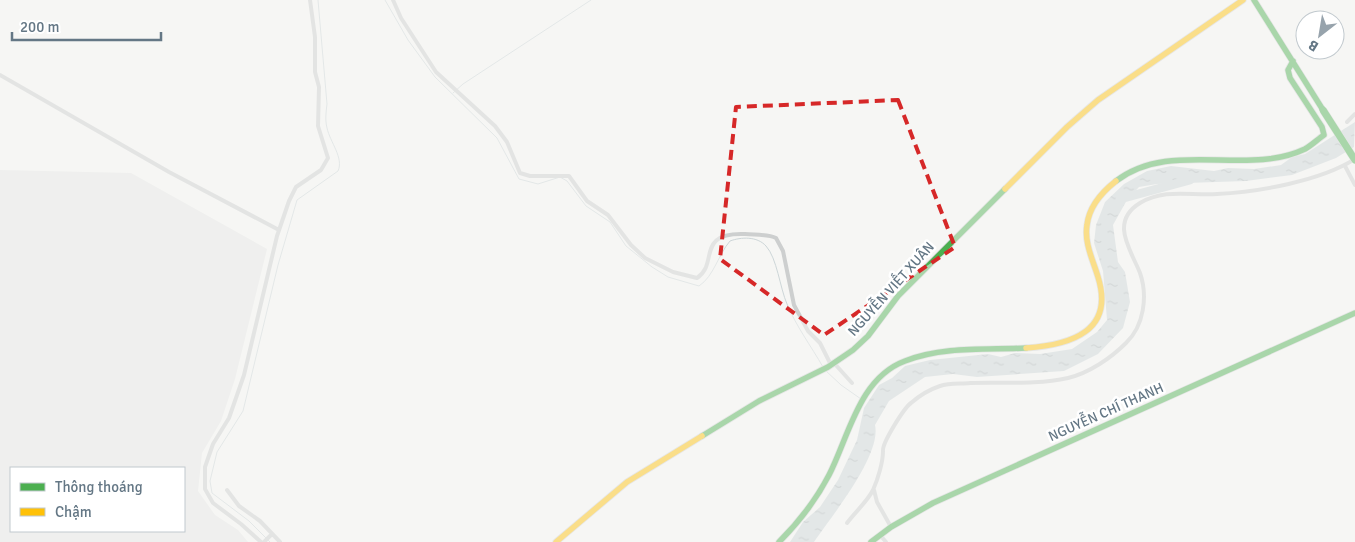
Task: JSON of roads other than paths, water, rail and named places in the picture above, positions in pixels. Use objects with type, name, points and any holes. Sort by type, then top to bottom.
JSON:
[{"type":"main road","name":"NGUYỄN VIẾT XUÂN","points":[[556,542],[603,500],[628,482],[759,401],[831,365],[862,342],[898,296],[1020,171],[1098,100],[1243,0]]},
{"type":"main road","points":[[1254,0],[1355,160]]},
{"type":"main road","points":[[779,542],[798,523],[821,490],[861,403],[874,383],[906,360],[945,352],[1030,347],[1068,339],[1089,330],[1097,320],[1102,294],[1086,232],[1091,214],[1102,193],[1131,170],[1150,163],[1163,161],[1257,159],[1292,152],[1315,144],[1325,132],[1290,78],[1288,70],[1293,61]]},
{"type":"main road","name":"NGUYỄN CHÍ THANH","points":[[871,542],[891,527],[933,503],[1355,313]]},
{"type":"street","points":[[271,536],[263,542],[242,524],[218,509],[207,494],[204,482],[210,450],[229,418],[244,375],[279,230],[296,187],[321,170],[328,158],[318,126],[319,86],[315,72],[315,37],[310,0]]},
{"type":"street","points":[[393,0],[401,18],[432,66],[502,135],[522,174],[569,176],[587,200],[608,215],[631,245],[659,267],[684,276],[697,278],[703,273],[710,250],[717,240],[726,235],[752,234],[773,236],[780,243],[794,305],[808,331],[820,343],[831,365],[852,383]]},
{"type":"street","points":[[0,75],[169,172],[279,230]]},
{"type":"street","points":[[1346,122],[1355,114]]},
{"type":"street","points":[[847,523],[874,488],[884,458],[883,448],[901,414],[910,403],[934,388],[951,384],[1069,378],[1096,366],[1125,344],[1137,329],[1143,309],[1144,297],[1140,274],[1126,247],[1124,231],[1128,215],[1139,204],[1170,192],[1218,194],[1272,187],[1345,166],[1355,160]]},
{"type":"street","points":[[1345,166],[1355,185]]},
{"type":"street","points":[[874,488],[877,502],[891,527]]},
{"type":"street","points":[[227,490],[239,506],[260,522],[271,536],[280,542]]},
{"type":"street","points":[[880,535],[886,542]]},
{"type":"water","points":[[1355,122],[1354,147],[1336,158],[1292,175],[1246,181],[1157,184],[1139,187],[1127,200],[1113,225],[1118,262],[1125,272],[1130,302],[1123,328],[1098,354],[1064,371],[977,377],[953,374],[925,377],[889,401],[875,425],[875,438],[863,469],[843,502],[814,542],[790,542],[803,522],[820,507],[838,480],[857,440],[864,408],[879,385],[892,378],[905,366],[930,360],[988,354],[1001,357],[1015,353],[1040,354],[1072,349],[1097,332],[1107,320],[1103,271],[1094,243],[1096,225],[1105,202],[1124,184],[1147,171],[1171,166],[1214,171],[1228,168],[1254,169],[1281,165],[1292,157],[1305,154]]},
{"type":"waterway","points":[[270,542],[249,521],[212,493],[210,481],[217,452],[243,411],[278,265],[297,200],[338,171],[338,155],[326,125],[327,104],[318,0]]},
{"type":"waterway","points":[[385,0],[408,40],[435,77],[497,138],[519,179],[538,184],[560,177],[567,181],[586,206],[610,222],[626,246],[652,267],[668,277],[699,286],[708,277],[730,241],[749,238],[758,240],[766,246],[776,265],[791,312],[823,367]]},
{"type":"waterway","points":[[453,93],[463,84],[591,0]]},
{"type":"waterway","points":[[1120,199],[1190,180]]},
{"type":"waterway","points":[[825,370],[841,385],[861,399]]}]
